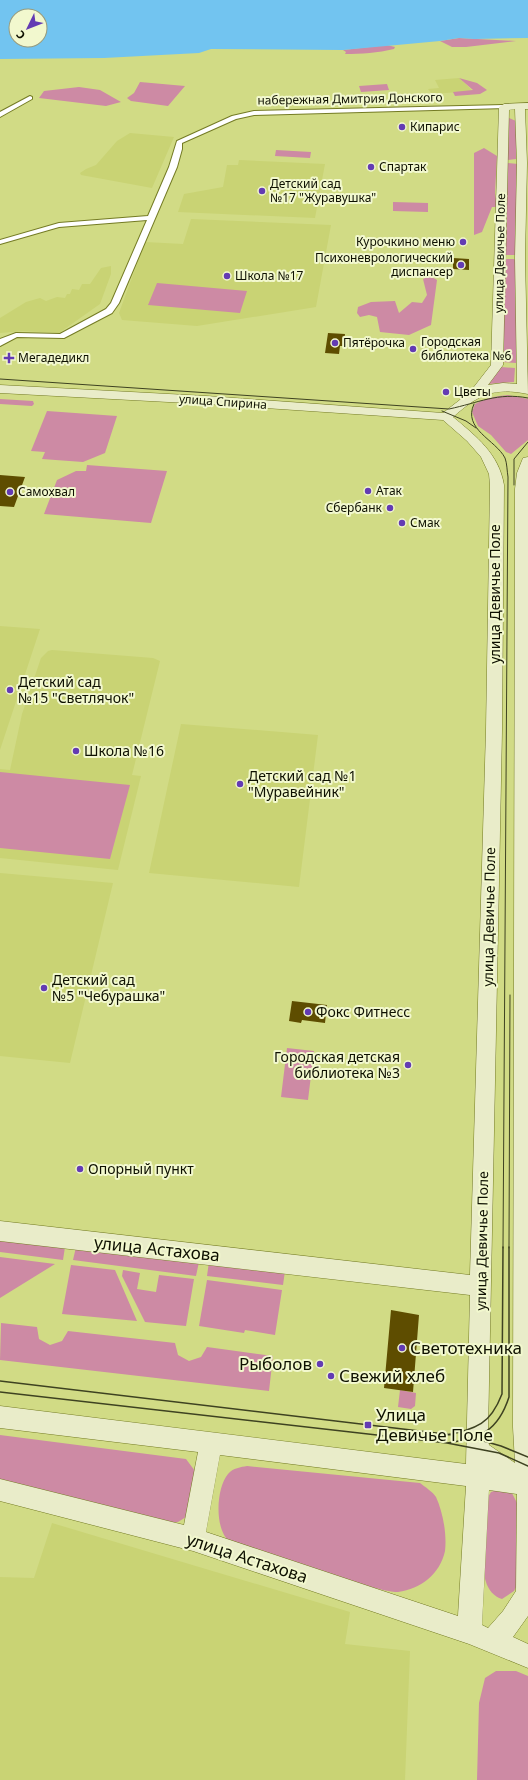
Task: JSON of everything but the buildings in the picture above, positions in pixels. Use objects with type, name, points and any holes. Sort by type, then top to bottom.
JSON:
[{"type":"main road","name":"набережная Дмитрия Донского","points":[[504,107],[524,107]]},
{"type":"main road","name":"улица Девичье Поле","points":[[479,1637],[478,1451],[498,486],[497,475],[493,466],[476,443],[446,417],[465,399],[476,392],[497,364],[504,107]]},
{"type":"main road","name":"улица Девичье Поле","points":[[476,392],[507,387],[525,389],[520,258],[524,107]]},
{"type":"main road","points":[[502,162],[522,162]]},
{"type":"main road","points":[[499,257],[520,258]]},
{"type":"main road","name":"улица Спирина","points":[[0,389],[206,400],[446,417]]},
{"type":"main road","name":"улица Девичье Поле","points":[[528,461],[524,467],[522,480],[525,675],[524,1427],[528,1484],[528,1594]]},
{"type":"main road","name":"улица Астахова","points":[[0,1231],[481,1286]]},
{"type":"main road","points":[[0,1417],[406,1466],[478,1478],[528,1484]]},
{"type":"main road","points":[[193,1539],[211,1442]]},
{"type":"main road","points":[[478,1451],[528,1484]]},
{"type":"main road","name":"улица Астахова","points":[[0,1490],[193,1539],[479,1637],[528,1656]]},
{"type":"main road","points":[[479,1637],[501,1634],[528,1594]]},
{"type":"street","points":[[0,115],[30,98]]},
{"type":"street","name":"набережная Дмитрия Донского","points":[[150,218],[173,167],[179,149],[178,142],[234,117],[254,113],[504,107]]},
{"type":"street","points":[[0,242],[59,225],[150,218],[114,303],[109,311],[61,336],[16,335],[4,340],[0,344]]},
{"type":"shaded area","points":[[459,38],[516,41],[466,47],[452,47],[440,41]]},
{"type":"shaded area","points":[[387,45],[395,47],[394,49],[363,53],[345,54],[346,52],[343,50]]},
{"type":"shaded area","points":[[459,78],[473,91],[432,94],[428,89],[439,88],[435,80]]},
{"type":"shaded area","points":[[459,78],[477,83],[487,90],[480,94],[455,96],[453,92],[473,90]]},
{"type":"shaded area","points":[[140,82],[185,86],[168,106],[131,101],[127,98],[134,93]]},
{"type":"shaded area","points":[[387,84],[389,90],[361,92],[359,86]]},
{"type":"shaded area","points":[[79,87],[100,90],[121,102],[106,106],[39,98],[44,91]]},
{"type":"shaded area","points":[[509,118],[516,121],[516,159],[507,160]]},
{"type":"shaded area","points":[[130,133],[174,137],[152,188],[81,175],[80,173],[86,169],[96,165],[117,141]]},
{"type":"shaded area","points":[[484,148],[497,156],[495,193],[497,207],[492,207],[482,232],[474,235],[474,153]]},
{"type":"shaded area","points":[[276,150],[311,152],[310,158],[275,156]]},
{"type":"shaded area","name":"Детский сад №17 \"Журавушка\"","points":[[239,160],[325,164],[315,218],[178,212],[184,194],[223,187],[227,165],[238,165]]},
{"type":"shaded area","points":[[507,163],[518,164],[517,255],[505,255]]},
{"type":"shaded area","points":[[393,202],[428,203],[428,212],[393,211]]},
{"type":"shaded area","name":"Школа №17","points":[[191,219],[331,225],[316,307],[197,326],[122,320],[119,313],[145,242],[183,244]]},
{"type":"shaded area","points":[[514,259],[517,262],[516,363],[502,362],[505,260]]},
{"type":"shaded area","points":[[111,266],[111,274],[100,304],[59,333],[23,331],[0,333],[0,318],[26,302],[40,298],[46,301],[57,297],[65,298],[67,294],[70,294],[72,289],[79,290],[82,284],[90,284],[101,268]]},
{"type":"shaded area","points":[[430,276],[437,280],[431,325],[409,335],[380,332],[377,317],[369,315],[360,317],[357,313],[358,307],[371,302],[395,301],[399,313],[412,302],[422,303],[427,295],[423,279]]},
{"type":"shaded area","points":[[157,283],[247,291],[240,313],[148,305]]},
{"type":"shaded area","points":[[501,367],[515,368],[514,382],[488,384]]},
{"type":"shaded area","points":[[508,395],[528,399],[528,440],[511,454],[506,452],[491,435],[478,426],[472,412],[475,404],[479,402]]},
{"type":"shaded area","points":[[0,399],[33,401],[34,404],[32,406],[0,404]]},
{"type":"shaded area","points":[[47,411],[117,416],[105,453],[83,462],[42,459],[45,452],[31,451]]},
{"type":"shaded area","points":[[87,465],[167,471],[151,523],[44,514],[57,480],[76,471],[86,471]]},
{"type":"shaded area","name":"Детский сад №15 \"Светлячок\"","points":[[0,626],[40,629],[0,750]]},
{"type":"shaded area","name":"Школа №16","points":[[52,650],[153,658],[160,661],[132,775],[141,776],[118,870],[0,858],[0,769],[10,770],[22,714],[41,658],[48,651]]},
{"type":"shaded area","name":"Детский сад №1 \"Муравейник\"","points":[[181,724],[318,735],[299,887],[149,873]]},
{"type":"shaded area","points":[[0,772],[130,785],[110,859],[0,848]]},
{"type":"shaded area","name":"Детский сад №5 \"Чебурашка\"","points":[[0,873],[113,883],[70,1063],[0,1056]]},
{"type":"shaded area","points":[[287,1048],[314,1051],[308,1100],[281,1097]]},
{"type":"shaded area","points":[[0,1239],[65,1247],[63,1260],[0,1252]]},
{"type":"shaded area","points":[[76,1247],[199,1262],[196,1276],[73,1260]]},
{"type":"shaded area","points":[[0,1257],[55,1264],[0,1298]]},
{"type":"shaded area","points":[[209,1262],[285,1271],[283,1285],[207,1276]]},
{"type":"shaded area","points":[[71,1265],[115,1270],[137,1321],[62,1314]]},
{"type":"shaded area","points":[[123,1270],[140,1273],[137,1289],[156,1292],[159,1275],[194,1279],[186,1326],[145,1322],[122,1276]]},
{"type":"shaded area","points":[[207,1280],[282,1290],[275,1335],[245,1330],[244,1333],[199,1326]]},
{"type":"shaded area","points":[[1,1323],[37,1327],[39,1339],[50,1345],[62,1341],[68,1331],[175,1343],[178,1355],[189,1361],[201,1357],[207,1347],[273,1356],[269,1391],[0,1360]]},
{"type":"shaded area","points":[[400,1390],[416,1393],[415,1406],[411,1409],[398,1407]]},
{"type":"shaded area","points":[[0,1435],[186,1459],[195,1471],[186,1517],[178,1522],[168,1523],[0,1479]]},
{"type":"shaded area","points":[[247,1466],[420,1483],[431,1491],[436,1497],[442,1516],[445,1531],[445,1551],[439,1567],[428,1579],[414,1588],[398,1592],[388,1591],[313,1571],[240,1547],[230,1542],[221,1528],[219,1519],[218,1509],[221,1489],[224,1480],[232,1470]]},
{"type":"shaded area","points":[[497,1490],[512,1493],[518,1505],[520,1580],[514,1591],[502,1599],[494,1595],[488,1587],[484,1575],[484,1541],[488,1497],[491,1492]]},
{"type":"shaded area","points":[[52,1523],[350,1612],[345,1644],[410,1651],[405,1780],[0,1780],[0,1577],[34,1578]]},
{"type":"shaded area","points":[[496,1671],[516,1671],[528,1676],[528,1780],[477,1780],[479,1703],[485,1678]]},
{"type":"water","points":[[0,0],[528,0],[528,38],[459,38],[343,50],[211,49],[199,53],[104,58],[0,59]]},
{"type":"tram line","points":[[0,379],[449,409],[497,397],[507,396],[528,398]]},
{"type":"tram line","points":[[474,404],[472,413],[476,427],[495,445],[505,458],[508,477],[503,1248]]},
{"type":"tram line","points":[[442,411],[466,421],[476,428]]},
{"type":"tram line","points":[[514,485],[514,459],[528,442]]},
{"type":"tram line","points":[[509,1248],[510,995]]},
{"type":"tram line","points":[[449,1435],[467,1430],[481,1424],[493,1412],[502,1394],[503,1247]]},
{"type":"tram line","points":[[447,1443],[459,1441],[487,1431],[494,1425],[505,1409],[509,1397],[509,1248]]},
{"type":"tram line","points":[[0,1381],[449,1435]]},
{"type":"tram line","points":[[0,1392],[447,1443]]},
{"type":"tram line","points":[[449,1435],[453,1435]]},
{"type":"tram line","points":[[473,1438],[501,1446],[528,1457]]},
{"type":"tram line","points":[[447,1443],[499,1453],[528,1466]]},
{"type":"place","name":"Кипарис","points":[[402,127]]},
{"type":"place","name":"Спартак","points":[[371,167]]},
{"type":"place","name":"Детский сад №17 \"Журавушка\"","points":[[262,191]]},
{"type":"place","name":"Курочкино меню","points":[[463,242]]},
{"type":"place","name":"Психоневрологический диспансер","points":[[461,265]]},
{"type":"place","name":"Школа №17","points":[[227,276]]},
{"type":"place","name":"Пятёрочка","points":[[335,343]]},
{"type":"place","name":"Городская библиотека №6","points":[[413,349]]},
{"type":"place","name":"Мегадедикл","points":[[9,358]]},
{"type":"place","name":"Цветы","points":[[446,392]]},
{"type":"place","name":"Атак","points":[[368,491]]},
{"type":"place","name":"Самохвал","points":[[10,492]]},
{"type":"place","name":"Сбербанк","points":[[390,508]]},
{"type":"place","name":"Смак","points":[[402,523]]},
{"type":"place","name":"Детский сад №15 \"Светлячок\"","points":[[10,690]]},
{"type":"place","name":"Школа №16","points":[[76,751]]},
{"type":"place","name":"Детский сад №1 \"Муравейник\"","points":[[240,784]]},
{"type":"place","name":"Детский сад №5 \"Чебурашка\"","points":[[44,988]]},
{"type":"place","name":"Фокс Фитнесс","points":[[308,1012]]},
{"type":"place","name":"Городская детская библиотека №3","points":[[408,1065]]},
{"type":"place","name":"Опорный пункт","points":[[80,1169]]},
{"type":"place","name":"Светотехника","points":[[402,1348]]},
{"type":"place","name":"Рыболов","points":[[320,1364]]},
{"type":"place","name":"Свежий хлеб","points":[[331,1376]]},
{"type":"place","name":"Улица Девичье Поле","points":[[368,1425]]}]
